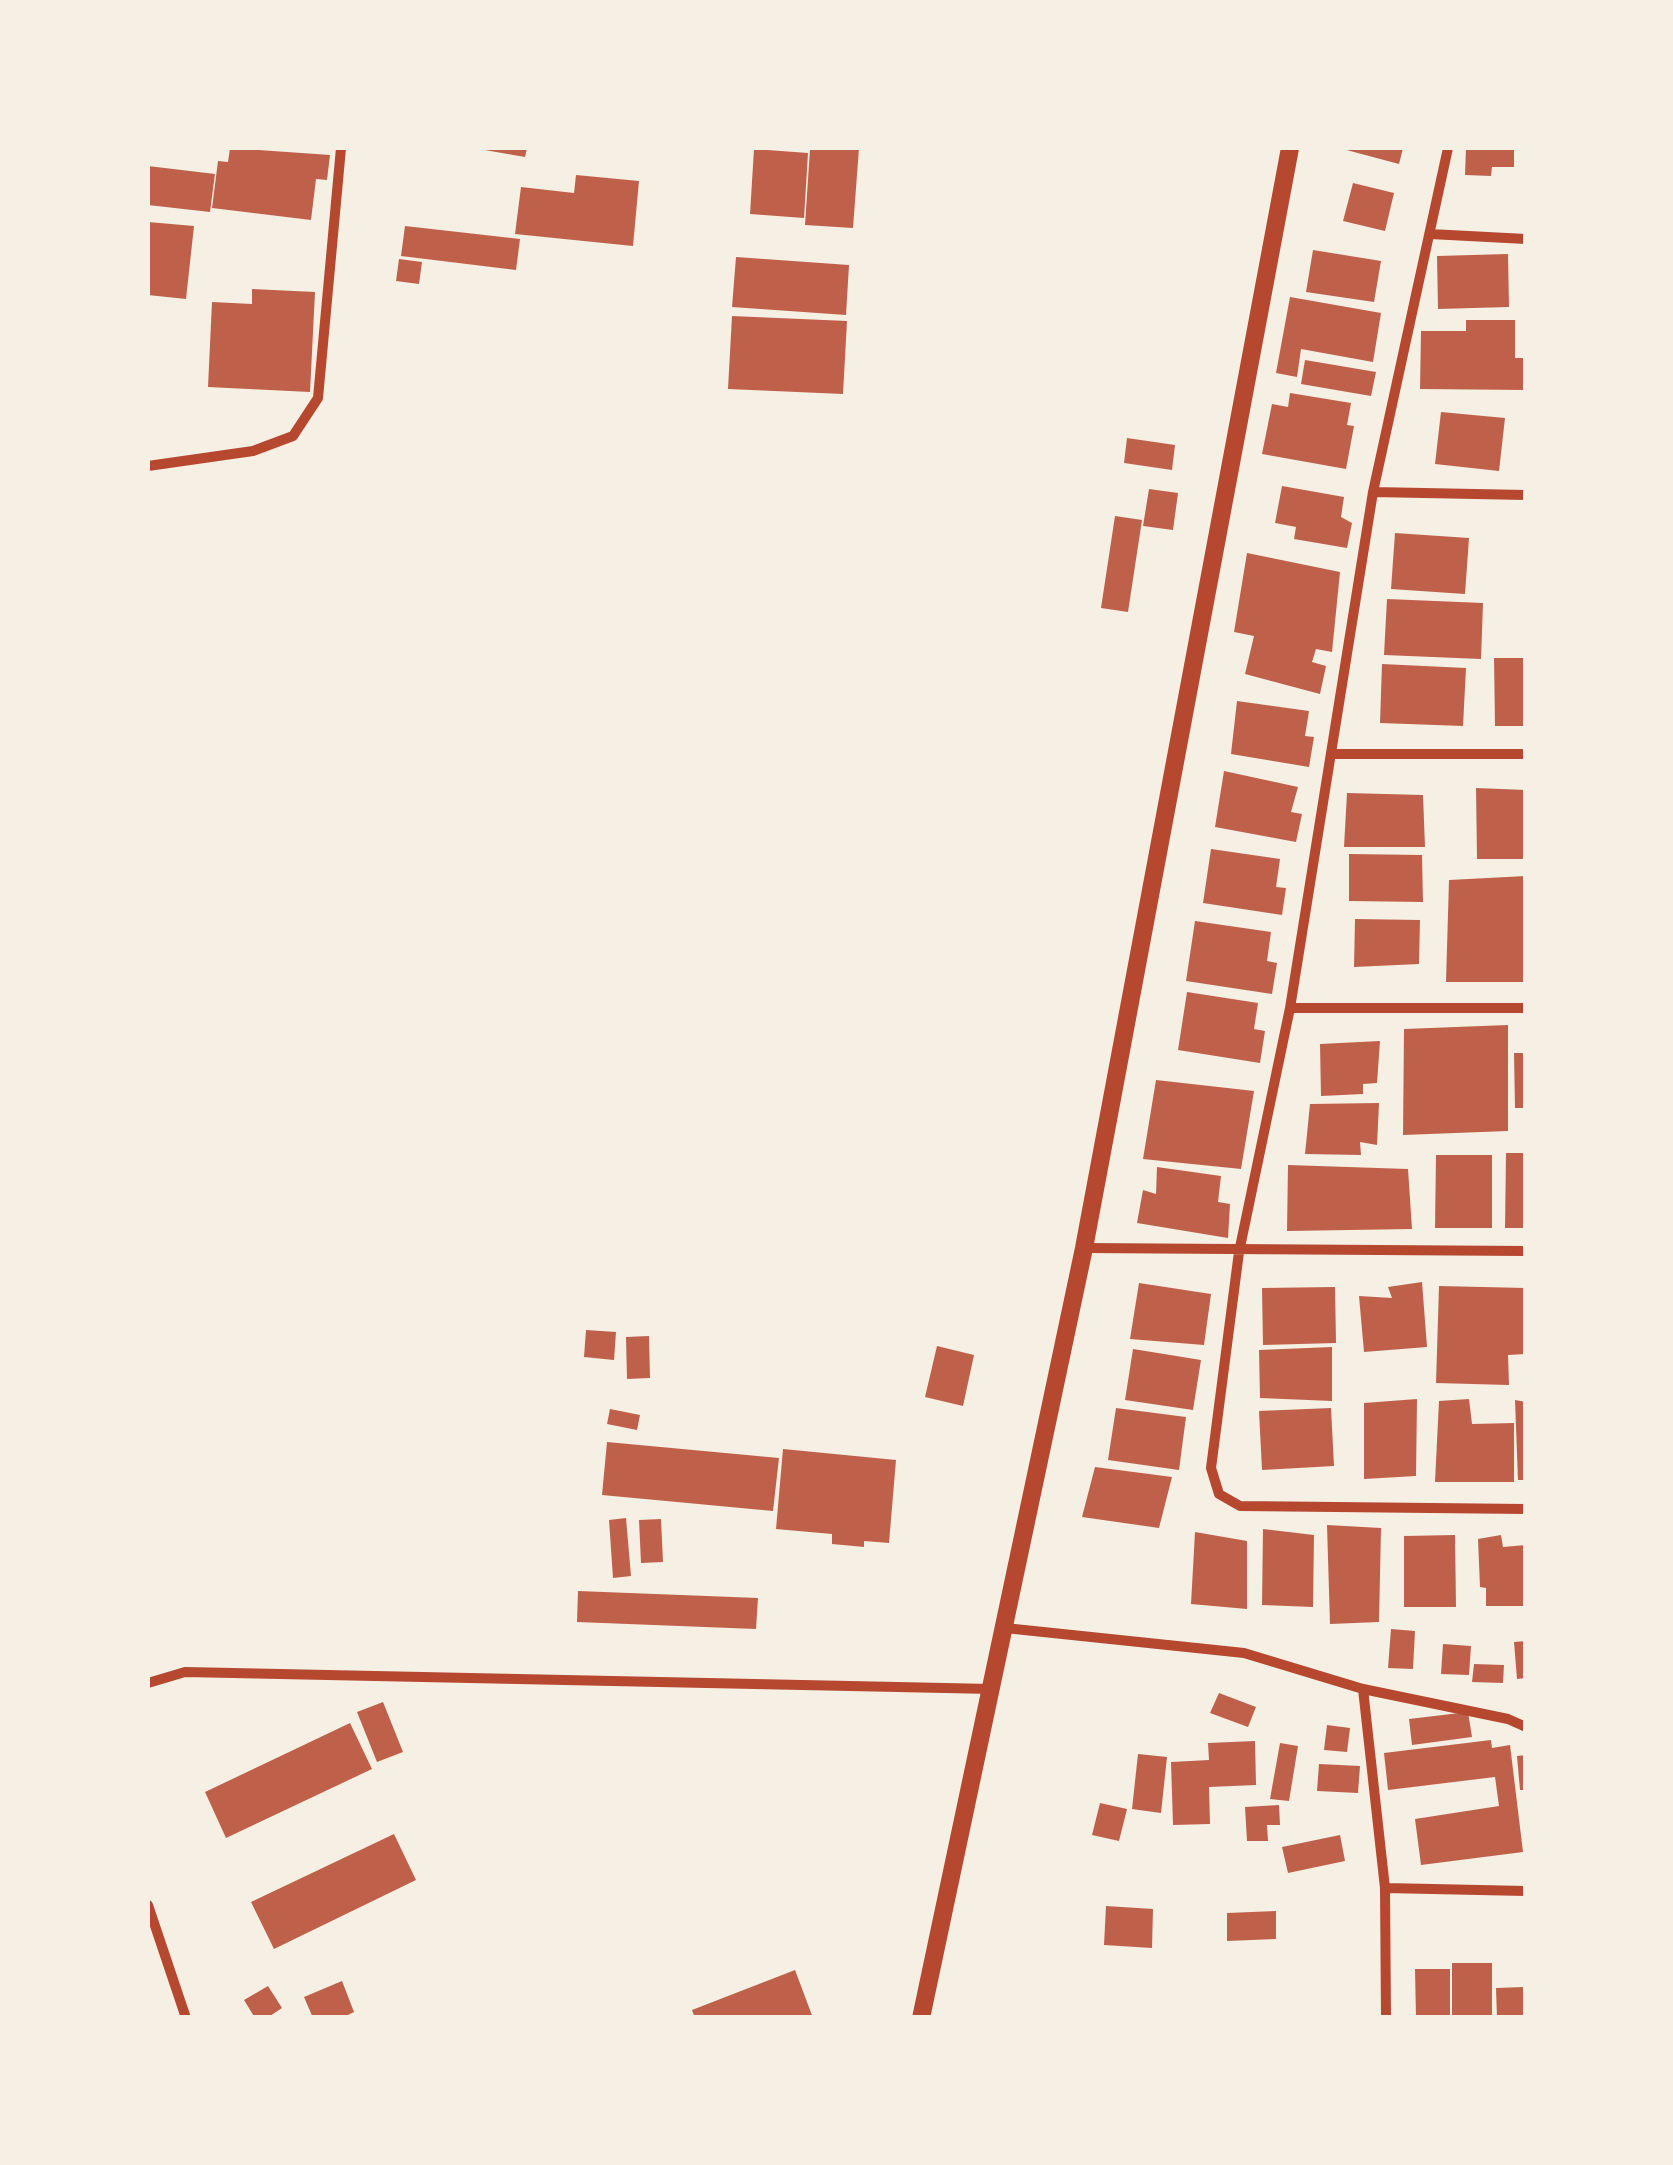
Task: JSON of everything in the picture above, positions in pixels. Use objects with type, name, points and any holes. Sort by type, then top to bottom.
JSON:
[{"type":"street","points":[[148,466],[253,451],[293,436],[318,398],[341,148]]},
{"type":"street","points":[[922,2018],[1084,1248],[1290,148]]},
{"type":"street","points":[[1448,148],[1374,492],[1290,1008],[1239,1252],[1211,1468],[1218,1494],[1240,1506],[1526,1509]]},
{"type":"street","points":[[1430,234],[1526,239]]},
{"type":"street","points":[[1374,492],[1526,495]]},
{"type":"street","points":[[1333,754],[1526,754]]},
{"type":"street","points":[[1290,1008],[1526,1008]]},
{"type":"street","points":[[1084,1248],[1526,1252]]},
{"type":"street","points":[[1005,1628],[1244,1653],[1362,1689],[1508,1719],[1526,1727]]},
{"type":"street","points":[[148,1683],[186,1672],[992,1690]]},
{"type":"street","points":[[1362,1689],[1386,1888],[1386,2018]]},
{"type":"street","points":[[1386,1888],[1526,1891]]},
{"type":"street","points":[[148,1905],[186,2018]]},
{"type":"building","points":[[230,148],[330,155],[327,180],[316,179],[311,220],[212,208],[218,161],[228,162]]},
{"type":"building","points":[[473,148],[527,148],[525,157]]},
{"type":"building","points":[[859,148],[853,228],[805,225],[810,149]]},
{"type":"building","points":[[1339,148],[1403,148],[1399,164]]},
{"type":"building","points":[[1466,148],[1514,148],[1514,167],[1492,167],[1491,176],[1465,175]]},
{"type":"building","points":[[754,149],[808,153],[804,218],[750,214]]},
{"type":"building","points":[[148,166],[215,174],[210,212],[148,205]]},
{"type":"building","points":[[576,175],[639,181],[633,246],[515,234],[521,187],[574,193]]},
{"type":"building","points":[[1353,183],[1394,193],[1385,231],[1343,221]]},
{"type":"building","points":[[148,222],[194,226],[186,299],[148,295]]},
{"type":"building","points":[[405,226],[520,239],[516,270],[401,256]]},
{"type":"building","points":[[1313,250],[1381,261],[1374,302],[1306,292]]},
{"type":"building","points":[[1508,254],[1509,307],[1438,309],[1437,256]]},
{"type":"building","points":[[736,257],[849,265],[846,315],[732,307]]},
{"type":"building","points":[[399,259],[422,262],[419,284],[396,281]]},
{"type":"building","points":[[252,289],[315,292],[310,392],[208,387],[212,302],[252,304]]},
{"type":"building","points":[[1290,297],[1381,313],[1373,362],[1301,349],[1297,377],[1276,373]]},
{"type":"building","points":[[732,316],[847,321],[843,394],[728,389]]},
{"type":"building","points":[[1466,320],[1515,320],[1515,358],[1526,358],[1526,390],[1420,389],[1421,331],[1466,331]]},
{"type":"building","points":[[1305,360],[1376,372],[1371,396],[1301,384]]},
{"type":"building","points":[[1290,393],[1351,403],[1347,425],[1354,426],[1346,469],[1262,454],[1272,404],[1288,407]]},
{"type":"building","points":[[1441,412],[1505,418],[1499,471],[1435,464]]},
{"type":"building","points":[[1127,438],[1175,445],[1172,470],[1124,463]]},
{"type":"building","points":[[1282,486],[1344,497],[1341,517],[1352,523],[1347,548],[1294,539],[1296,527],[1275,523]]},
{"type":"building","points":[[1149,489],[1178,493],[1173,530],[1143,526]]},
{"type":"building","points":[[1115,516],[1142,520],[1128,612],[1101,608]]},
{"type":"building","points":[[1395,533],[1469,538],[1465,594],[1391,589]]},
{"type":"building","points":[[1247,553],[1340,572],[1332,652],[1316,649],[1312,662],[1326,666],[1320,694],[1245,674],[1254,636],[1234,632]]},
{"type":"building","points":[[1387,599],[1483,603],[1481,659],[1384,655]]},
{"type":"building","points":[[1494,658],[1526,658],[1526,726],[1495,726]]},
{"type":"building","points":[[1382,664],[1466,668],[1463,726],[1380,723]]},
{"type":"building","points":[[1237,701],[1309,711],[1305,736],[1314,737],[1309,767],[1231,754]]},
{"type":"building","points":[[1224,771],[1298,787],[1291,812],[1302,814],[1296,842],[1215,827]]},
{"type":"building","points":[[1476,788],[1526,790],[1526,859],[1477,859]]},
{"type":"building","points":[[1347,793],[1423,795],[1425,847],[1344,847]]},
{"type":"building","points":[[1211,849],[1280,859],[1276,887],[1286,888],[1282,915],[1203,903]]},
{"type":"building","points":[[1349,854],[1422,855],[1423,902],[1349,901]]},
{"type":"building","points":[[1526,876],[1524,982],[1446,982],[1449,880]]},
{"type":"building","points":[[1355,919],[1420,920],[1419,964],[1354,967]]},
{"type":"building","points":[[1195,921],[1271,932],[1267,961],[1277,963],[1272,994],[1186,981]]},
{"type":"building","points":[[1187,992],[1258,1003],[1254,1029],[1265,1031],[1260,1063],[1178,1050]]},
{"type":"building","points":[[1508,1025],[1508,1131],[1403,1135],[1404,1029]]},
{"type":"building","points":[[1380,1041],[1377,1083],[1363,1084],[1363,1094],[1321,1096],[1320,1044]]},
{"type":"building","points":[[1514,1053],[1526,1053],[1526,1108],[1515,1108]]},
{"type":"building","points":[[1156,1080],[1254,1091],[1241,1169],[1143,1159]]},
{"type":"building","points":[[1379,1103],[1377,1145],[1360,1142],[1361,1155],[1305,1154],[1310,1104]]},
{"type":"building","points":[[1506,1153],[1526,1153],[1526,1228],[1505,1228]]},
{"type":"building","points":[[1436,1155],[1492,1155],[1492,1228],[1435,1228]]},
{"type":"building","points":[[1288,1165],[1408,1169],[1412,1229],[1287,1231]]},
{"type":"building","points":[[1157,1167],[1221,1176],[1218,1202],[1230,1204],[1228,1238],[1137,1223],[1143,1190],[1156,1194]]},
{"type":"building","points":[[1422,1282],[1427,1347],[1364,1352],[1359,1296],[1392,1298],[1388,1287]]},
{"type":"building","points":[[1139,1283],[1211,1294],[1204,1345],[1130,1339]]},
{"type":"building","points":[[1439,1286],[1526,1288],[1526,1354],[1508,1355],[1509,1385],[1436,1383]]},
{"type":"building","points":[[1335,1287],[1336,1343],[1263,1345],[1262,1288]]},
{"type":"building","points":[[586,1330],[616,1332],[614,1360],[584,1357]]},
{"type":"building","points":[[649,1336],[650,1378],[627,1379],[626,1337]]},
{"type":"building","points":[[937,1346],[974,1355],[963,1406],[925,1397]]},
{"type":"building","points":[[1332,1347],[1332,1401],[1260,1398],[1259,1350]]},
{"type":"building","points":[[1133,1349],[1201,1360],[1193,1410],[1125,1400]]},
{"type":"building","points":[[1417,1399],[1416,1476],[1364,1479],[1364,1403]]},
{"type":"building","points":[[1469,1399],[1472,1424],[1514,1423],[1514,1482],[1435,1482],[1439,1401]]},
{"type":"building","points":[[1515,1400],[1526,1402],[1526,1480],[1518,1480]]},
{"type":"building","points":[[1116,1408],[1186,1417],[1179,1470],[1108,1460]]},
{"type":"building","points":[[1331,1408],[1334,1466],[1262,1470],[1259,1411]]},
{"type":"building","points":[[610,1409],[640,1415],[637,1430],[607,1424]]},
{"type":"building","points":[[607,1442],[779,1458],[773,1511],[602,1495]]},
{"type":"building","points":[[783,1449],[896,1460],[889,1543],[864,1541],[864,1547],[832,1544],[832,1534],[776,1529]]},
{"type":"building","points":[[1095,1467],[1172,1477],[1159,1528],[1082,1517]]},
{"type":"building","points":[[626,1518],[631,1576],[613,1578],[609,1520]]},
{"type":"building","points":[[661,1519],[663,1562],[641,1563],[639,1520]]},
{"type":"building","points":[[1327,1525],[1381,1528],[1379,1622],[1330,1624]]},
{"type":"building","points":[[1263,1529],[1314,1535],[1313,1607],[1262,1605]]},
{"type":"building","points":[[1195,1532],[1247,1541],[1247,1609],[1191,1604]]},
{"type":"building","points":[[1455,1535],[1456,1607],[1404,1607],[1404,1536]]},
{"type":"building","points":[[1501,1535],[1503,1547],[1526,1545],[1526,1606],[1486,1606],[1486,1588],[1480,1587],[1478,1539]]},
{"type":"building","points":[[578,1591],[758,1598],[756,1629],[577,1622]]},
{"type":"building","points":[[1391,1629],[1415,1631],[1413,1669],[1388,1668]]},
{"type":"building","points":[[1526,1641],[1526,1678],[1517,1679],[1514,1642]]},
{"type":"building","points":[[1443,1644],[1471,1646],[1469,1675],[1441,1674]]},
{"type":"building","points":[[1474,1664],[1504,1665],[1503,1683],[1472,1682]]},
{"type":"building","points":[[1219,1693],[1256,1707],[1248,1727],[1210,1713]]},
{"type":"building","points":[[383,1702],[403,1752],[377,1762],[357,1712]]},
{"type":"building","points":[[1468,1712],[1472,1737],[1412,1745],[1409,1719]]},
{"type":"building","points":[[350,1723],[372,1769],[226,1838],[205,1792]]},
{"type":"building","points":[[1327,1725],[1350,1728],[1347,1752],[1324,1750]]},
{"type":"building","points":[[1491,1740],[1492,1748],[1510,1745],[1523,1852],[1421,1865],[1415,1819],[1499,1806],[1495,1777],[1388,1790],[1384,1753]]},
{"type":"building","points":[[1255,1741],[1256,1785],[1209,1787],[1210,1824],[1173,1825],[1171,1762],[1209,1760],[1208,1743]]},
{"type":"building","points":[[1280,1743],[1298,1746],[1289,1801],[1270,1799]]},
{"type":"building","points":[[1138,1754],[1167,1757],[1161,1813],[1132,1809]]},
{"type":"building","points":[[1526,1755],[1526,1790],[1520,1790],[1517,1756]]},
{"type":"building","points":[[1319,1764],[1360,1766],[1358,1793],[1317,1791]]},
{"type":"building","points":[[1100,1803],[1127,1809],[1119,1841],[1092,1835]]},
{"type":"building","points":[[1279,1805],[1280,1825],[1267,1825],[1268,1841],[1247,1841],[1245,1807]]},
{"type":"building","points":[[394,1834],[416,1880],[274,1949],[251,1902]]},
{"type":"building","points":[[1340,1835],[1345,1861],[1288,1873],[1282,1847]]},
{"type":"building","points":[[1106,1906],[1153,1909],[1152,1948],[1104,1945]]},
{"type":"building","points":[[1276,1911],[1276,1939],[1227,1941],[1227,1913]]},
{"type":"building","points":[[1452,1963],[1492,1963],[1492,2018],[1452,2016]]},
{"type":"building","points":[[1415,1969],[1450,1969],[1450,2018],[1416,2018]]},
{"type":"building","points":[[795,1970],[813,2018],[695,2018],[692,2010]]},
{"type":"building","points":[[342,1981],[354,2012],[342,2018],[313,2018],[304,1997]]},
{"type":"building","points":[[268,1986],[282,2008],[267,2018],[255,2018],[244,2000]]},
{"type":"building","points":[[1524,1987],[1524,2018],[1497,2018],[1496,1988]]}]
